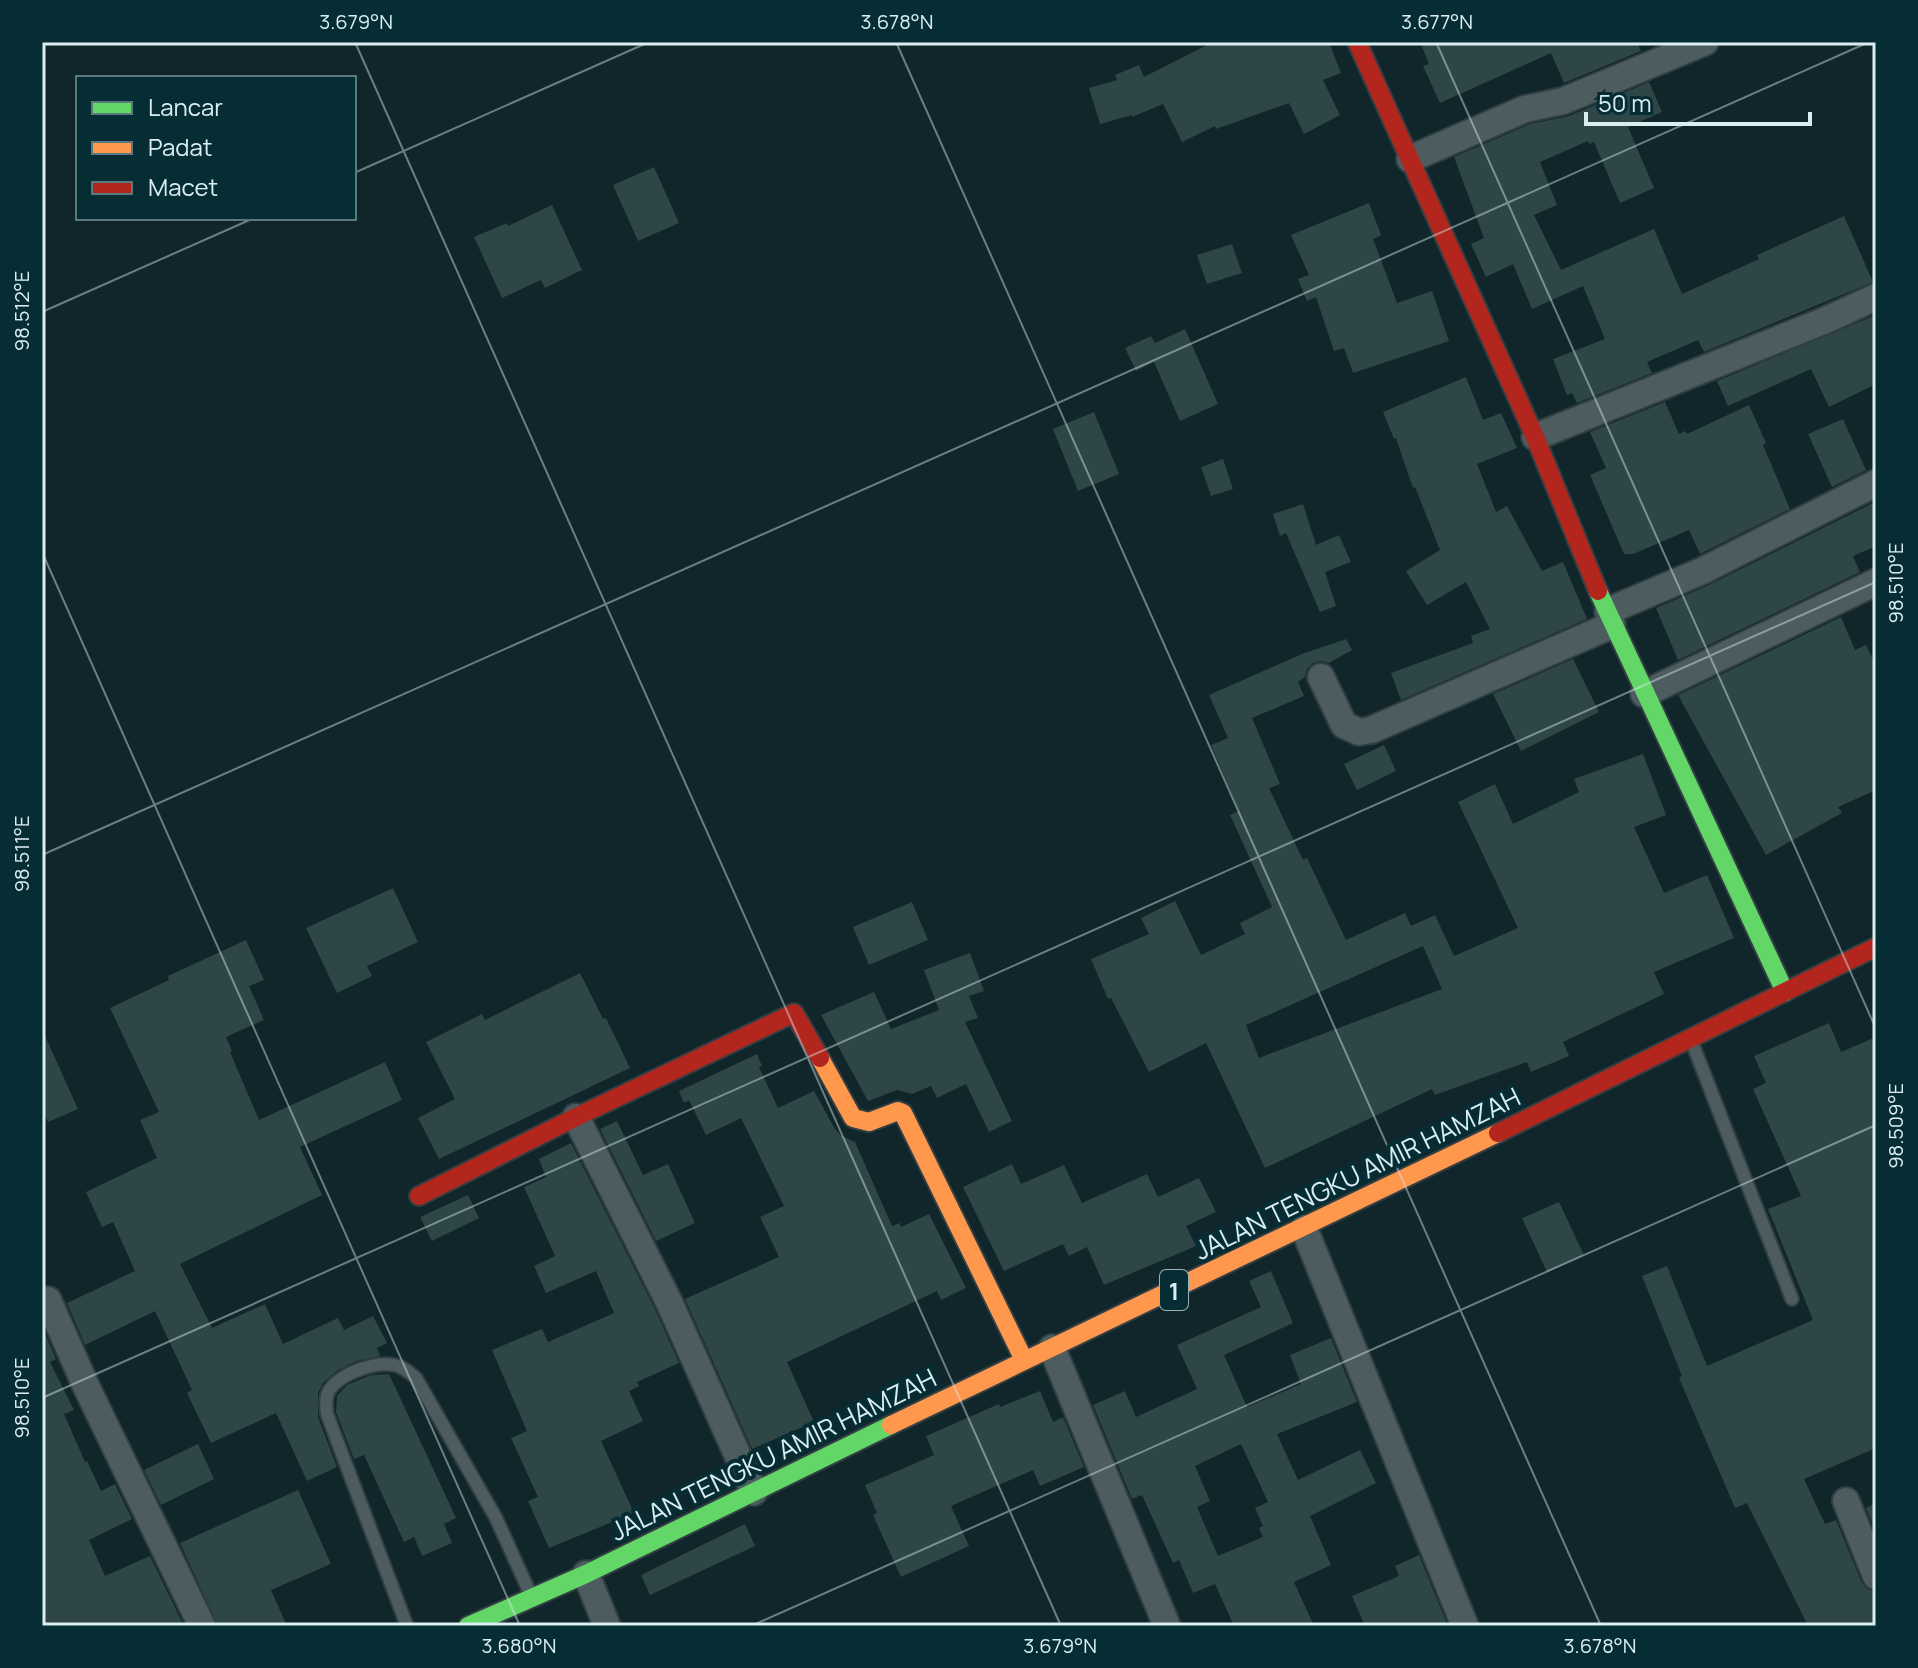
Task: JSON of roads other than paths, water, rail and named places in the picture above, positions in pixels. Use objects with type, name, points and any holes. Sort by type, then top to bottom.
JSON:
[{"type":"main road","points":[[1357,42],[1535,437],[1644,694],[1785,992]]},
{"type":"main road","name":"JALAN TENGKU AMIR HAMZAH","points":[[468,1626],[586,1574],[1024,1360],[1304,1228],[1876,947]]},
{"type":"main road","points":[[419,1196],[794,1013],[853,1118],[861,1124],[868,1124],[898,1111],[903,1113],[1024,1360]]},
{"type":"street","points":[[1410,159],[1525,109],[1563,101],[1705,42]]},
{"type":"street","points":[[1535,437],[1876,297]]},
{"type":"street","points":[[1321,677],[1344,725],[1359,732],[1371,730],[1610,618],[1876,483]]},
{"type":"street","points":[[1644,694],[1876,582]]},
{"type":"street","points":[[576,1117],[670,1304],[754,1492]]},
{"type":"street","points":[[1304,1228],[1465,1626]]},
{"type":"street","points":[[48,1300],[85,1384],[202,1626]]},
{"type":"street","points":[[1052,1348],[1167,1626]]},
{"type":"street","points":[[1846,1501],[1876,1576]]},
{"type":"street","points":[[586,1574],[607,1626]]},
{"type":"lane","points":[[1690,1038],[1792,1299]]},
{"type":"lane","points":[[407,1626],[327,1414],[326,1401],[330,1390],[351,1374],[376,1365],[398,1366],[416,1378],[496,1518],[532,1597]]}]
